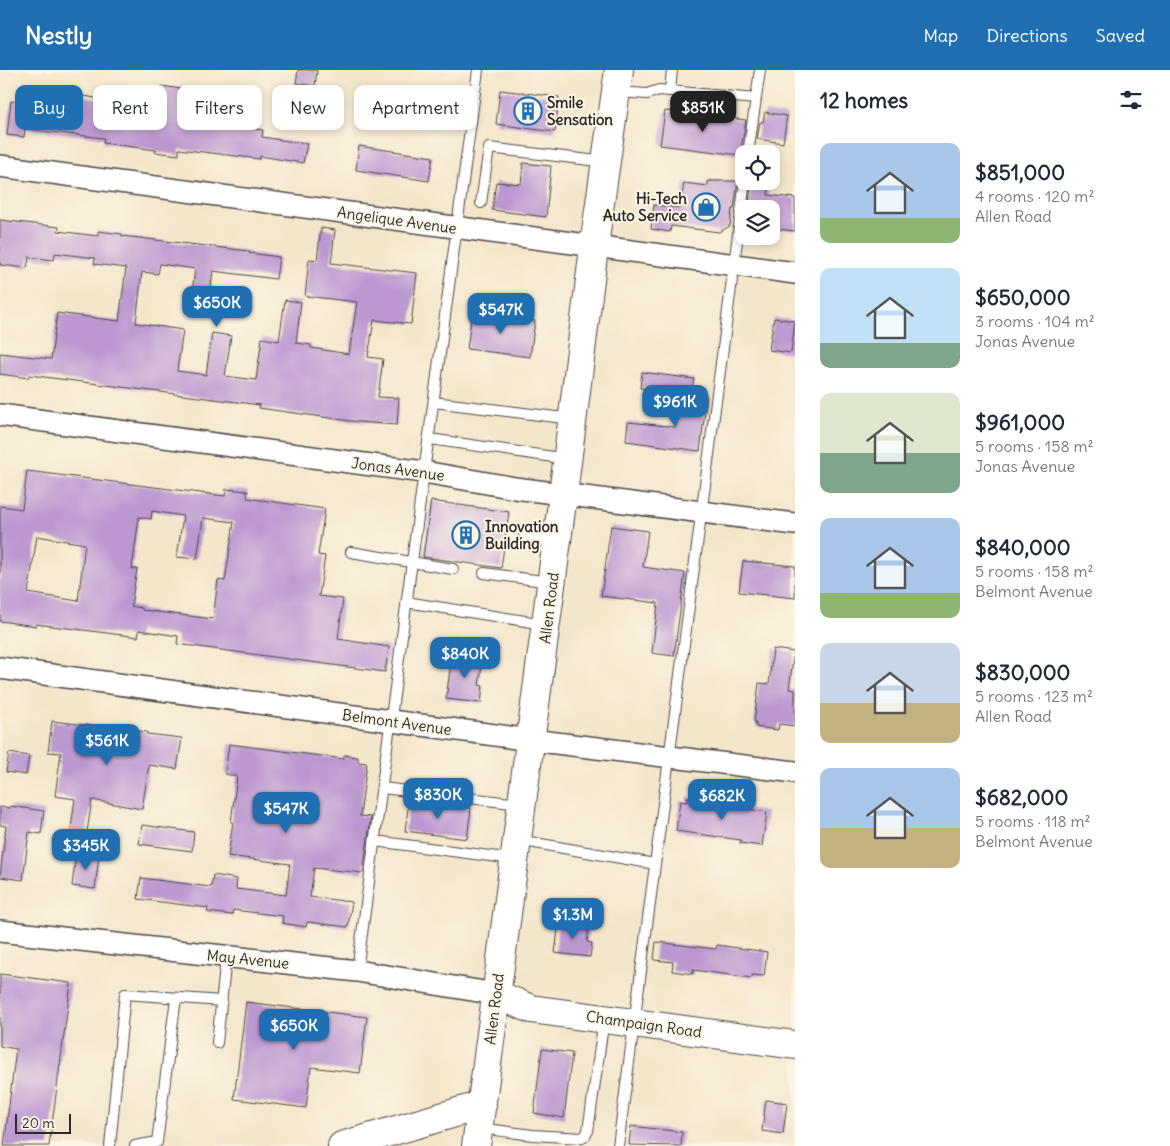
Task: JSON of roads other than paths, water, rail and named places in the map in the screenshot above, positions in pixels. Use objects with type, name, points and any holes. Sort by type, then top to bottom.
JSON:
[{"type":"main road","name":"Allen Road","points":[[479,1126],[617,81]]},
{"type":"main road","name":"Champaign Road","points":[[496,994],[531,1009],[795,1045]]},
{"type":"main road","points":[[342,1146],[391,1136],[479,1126]]},
{"type":"street","name":"Angelique Avenue","points":[[0,166],[795,273]]},
{"type":"street","name":"Jonas Avenue","points":[[0,415],[424,472],[515,488],[795,524]]},
{"type":"street","name":"Belmont Avenue","points":[[0,668],[531,740],[795,772]]},
{"type":"street","name":"May Avenue","points":[[0,931],[357,971],[496,994]]},
{"type":"lane","points":[[357,971],[406,602],[430,439],[478,70]]},
{"type":"lane","points":[[670,91],[672,70]]},
{"type":"lane","points":[[749,145],[760,70]]},
{"type":"lane","points":[[617,81],[647,94],[659,90],[756,99]]},
{"type":"lane","points":[[481,203],[488,148],[606,162]]},
{"type":"lane","points":[[618,1146],[743,190]]},
{"type":"lane","points":[[434,402],[573,419]]},
{"type":"lane","points":[[430,439],[568,459]]},
{"type":"lane","points":[[524,537],[557,541]]},
{"type":"lane","points":[[350,552],[453,569]]},
{"type":"lane","points":[[484,573],[552,582]]},
{"type":"lane","points":[[406,602],[546,624]]},
{"type":"lane","points":[[382,788],[522,804]]},
{"type":"lane","points":[[375,841],[516,850],[655,864]]},
{"type":"lane","points":[[217,1043],[226,957]]},
{"type":"lane","points":[[110,1146],[125,994],[222,1001]]},
{"type":"lane","points":[[135,1146],[157,1142],[176,998]]},
{"type":"lane","points":[[479,1126],[533,1135],[582,1138],[585,1136],[588,1131],[604,1018]]},
{"type":"place","name":"Smile Sensation","points":[[528,111]]},
{"type":"place","name":"Hi-Tech Auto Service","points":[[706,207]]},
{"type":"place","name":"Innovation Building","points":[[466,535]]}]
